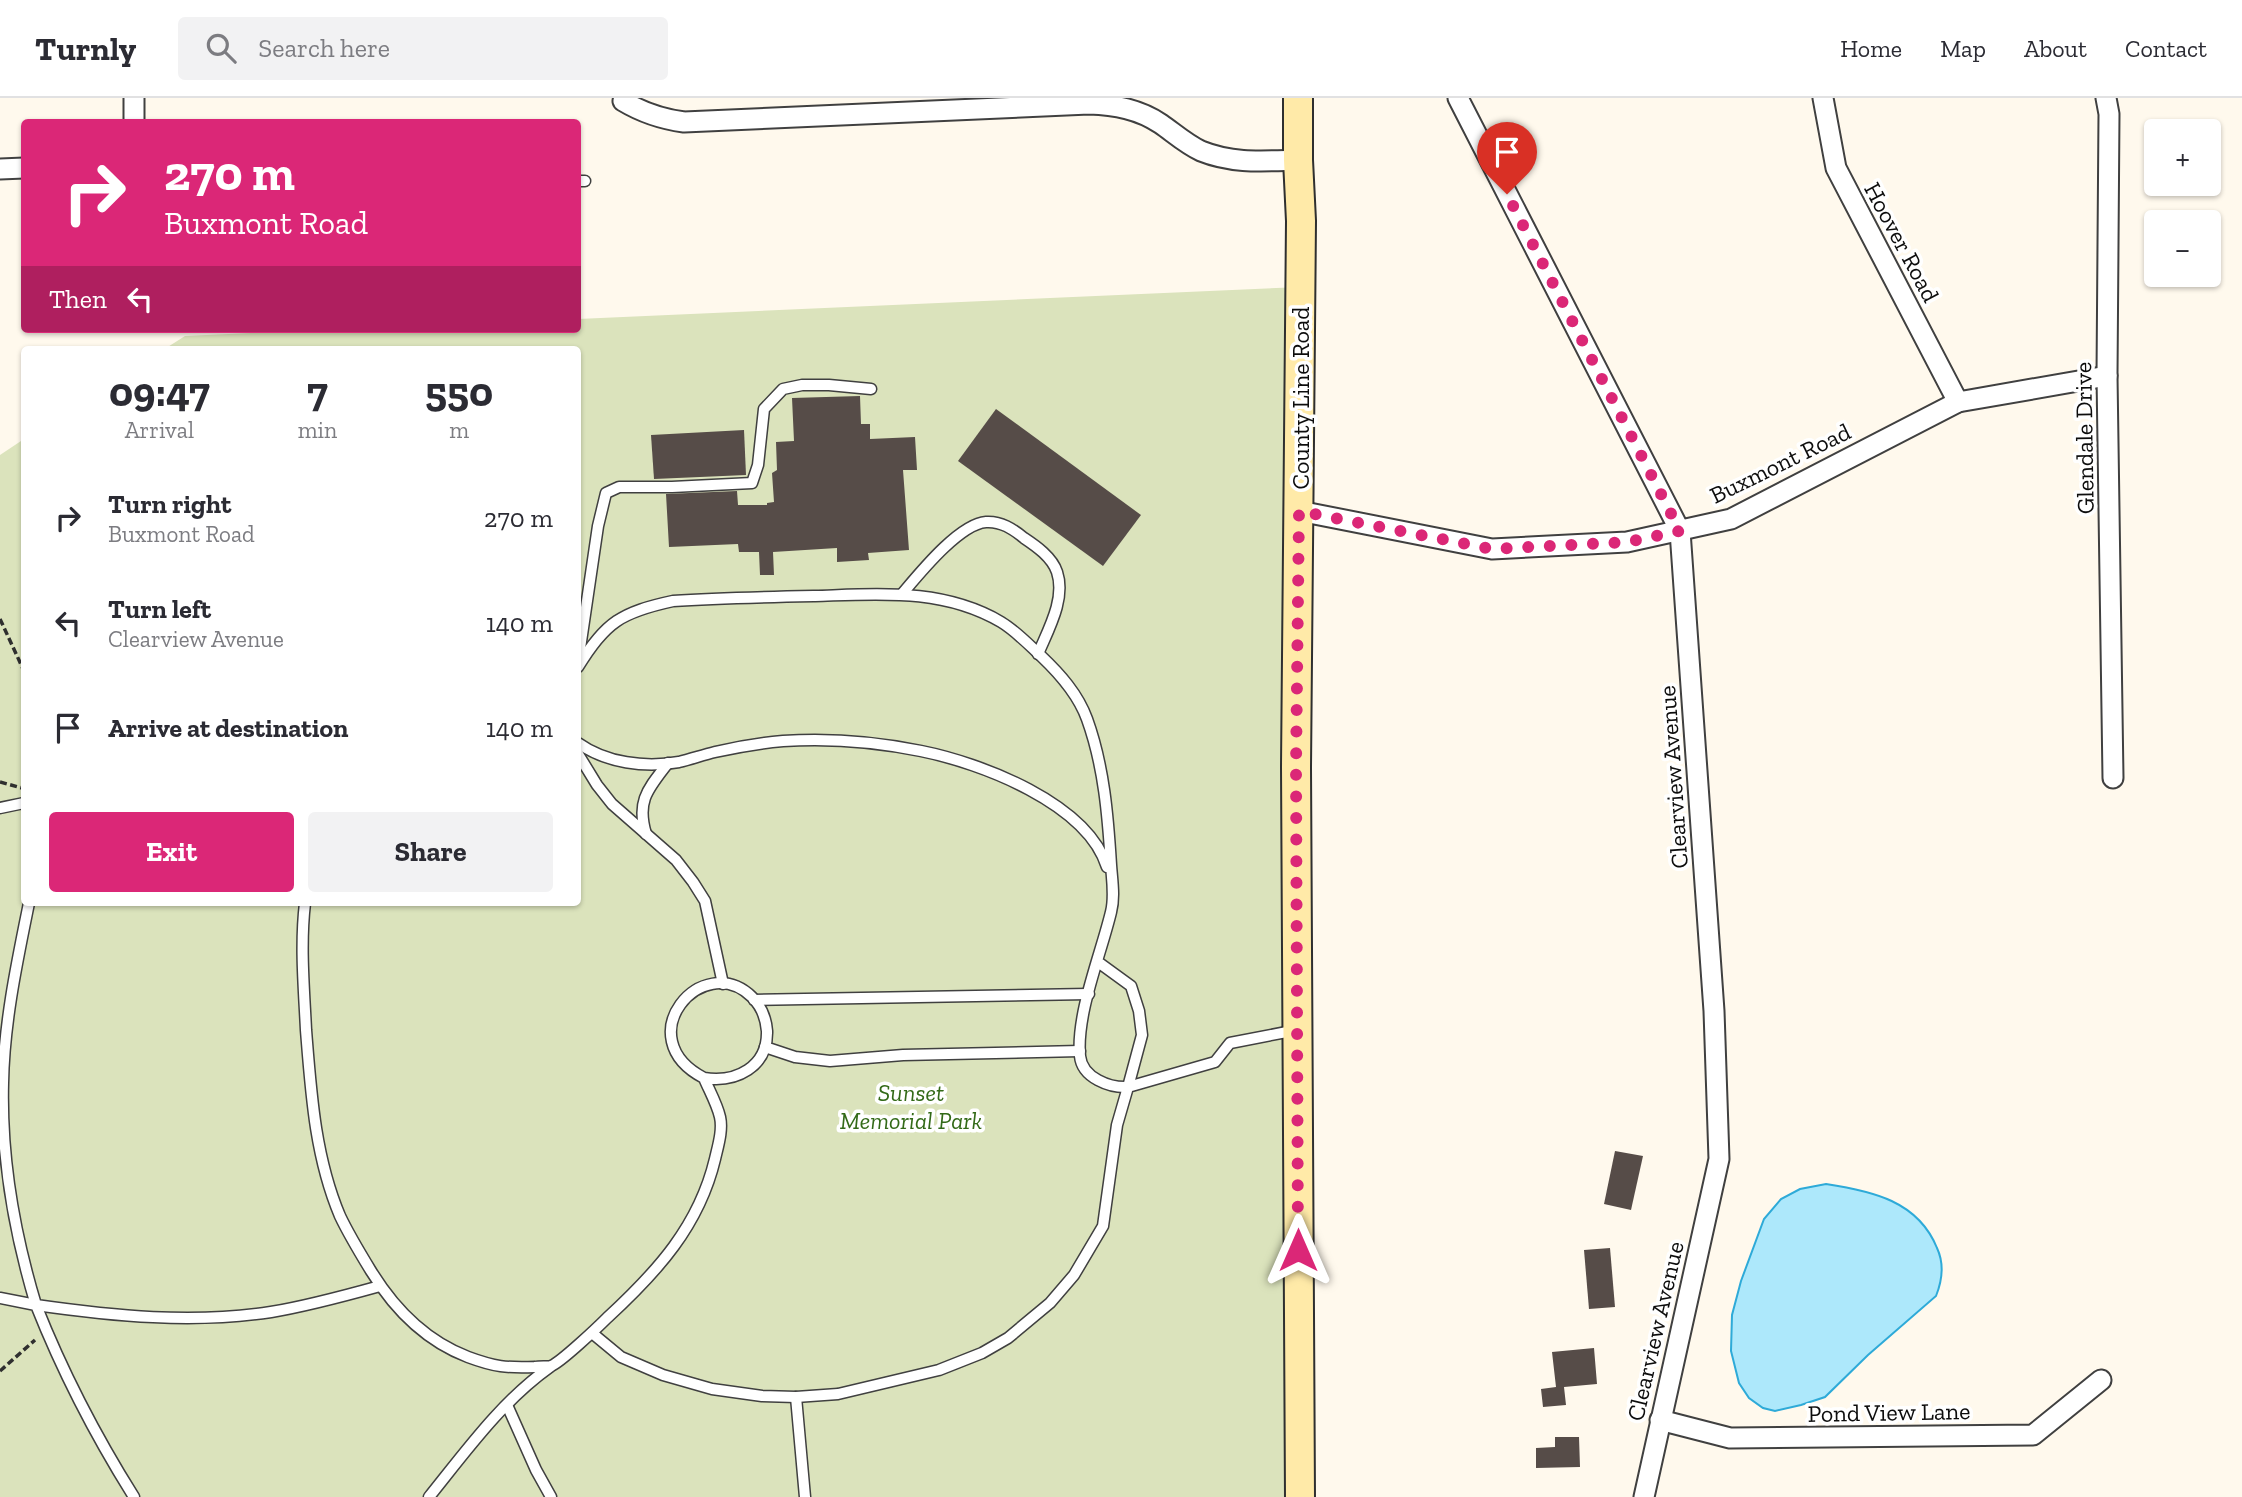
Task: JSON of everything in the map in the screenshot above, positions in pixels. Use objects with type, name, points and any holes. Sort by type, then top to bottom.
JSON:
[{"type":"main road","name":"County Line Road","points":[[1298,98],[1297,160],[1301,221],[1296,767],[1300,1497]]},
{"type":"street","points":[[134,98],[134,119]]},
{"type":"street","name":"Clearview Avenue","points":[[1458,98],[1680,531],[1714,1011],[1719,1159],[1644,1497]]},
{"type":"street","name":"Hoover Road","points":[[1823,98],[1836,168],[1958,402]]},
{"type":"street","name":"Glendale Drive","points":[[2106,98],[2109,114],[2107,376],[2113,778]]},
{"type":"street","points":[[623,101],[662,119],[684,122],[1075,104],[1113,105],[1137,111],[1199,150],[1224,159],[1241,162],[1297,160]]},
{"type":"street","points":[[0,169],[21,168]]},
{"type":"street","name":"Buxmont Road","points":[[1299,511],[1492,549],[1627,542],[1731,519],[1958,402],[2107,376]]},
{"type":"street","name":"Pond View Lane","points":[[1660,1420],[1730,1438],[2033,1435],[2101,1380]]},
{"type":"lane","points":[[581,644],[598,526],[606,493],[619,487],[751,483],[758,465],[764,409],[783,389],[829,384],[871,389]]},
{"type":"lane","points":[[902,594],[963,531],[985,522],[1007,525],[1044,552],[1057,571],[1055,615],[1038,654]]},
{"type":"lane","points":[[581,660],[602,631],[618,619],[642,608],[663,603],[715,598],[877,592],[949,600],[976,609],[1002,623],[1059,674],[1075,694],[1096,746],[1106,808],[1112,910],[1082,1017],[1080,1059],[1085,1068],[1107,1086],[1128,1087],[1215,1062],[1230,1043],[1297,1030]]},
{"type":"lane","points":[[581,745],[607,758],[632,763],[668,763],[714,752],[783,741],[843,741],[920,750],[958,760],[1038,794],[1060,808],[1100,848],[1112,888]]},
{"type":"lane","points":[[581,759],[612,804],[677,860],[705,901],[723,984]]},
{"type":"lane","points":[[646,834],[640,815],[648,788],[668,763]]},
{"type":"lane","points":[[0,808],[21,804]]},
{"type":"lane","points":[[28,906],[17,962],[3,1083],[9,1191],[19,1250],[46,1331],[84,1412],[134,1497]]},
{"type":"lane","points":[[305,906],[302,972],[316,1133],[327,1178],[355,1246],[380,1286],[415,1326],[436,1342],[495,1367],[551,1366]]},
{"type":"lane","points":[[592,1332],[621,1357],[688,1383],[737,1394],[796,1397],[838,1394],[954,1366],[991,1348],[1037,1315],[1074,1275],[1103,1226],[1117,1125],[1142,1035],[1139,1011],[1131,986],[1098,962]]},
{"type":"lane","points":[[723,984],[746,992],[754,1000],[762,1010],[766,1022],[765,1047],[758,1060],[741,1074],[719,1080],[704,1078],[690,1071],[679,1060],[671,1030],[674,1015],[681,1001],[693,991],[708,985],[723,984]]},
{"type":"lane","points":[[754,1000],[1089,994]]},
{"type":"lane","points":[[765,1047],[795,1057],[830,1061],[903,1055],[1080,1051]]},
{"type":"lane","points":[[429,1497],[476,1439],[526,1384],[592,1332],[665,1258],[684,1234],[699,1208],[710,1180],[720,1131],[720,1118],[704,1078]]},
{"type":"lane","points":[[0,1298],[124,1315],[211,1318],[311,1305],[380,1286]]},
{"type":"lane","points":[[796,1397],[805,1497]]},
{"type":"lane","points":[[507,1405],[551,1497]]},
{"type":"path","points":[[0,619],[21,664]]},
{"type":"path","points":[[0,782],[21,788]]},
{"type":"path","points":[[0,1371],[46,1331]]},
{"type":"green space","name":"Sunset Memorial Park","points":[[1301,287],[1302,1497],[0,1497],[0,455],[21,441],[21,906],[581,906],[581,346],[169,346],[185,336],[253,333],[581,333],[581,319]]},
{"type":"water","points":[[1826,1184],[1860,1190],[1892,1201],[1918,1219],[1929,1232],[1941,1260],[1938,1290],[1936,1296],[1868,1355],[1825,1397],[1775,1411],[1763,1408],[1749,1398],[1739,1383],[1731,1351],[1732,1315],[1741,1281],[1764,1219],[1781,1199],[1800,1189]]},
{"type":"building","points":[[860,396],[861,424],[870,424],[870,439],[915,437],[917,470],[903,470],[909,550],[868,553],[869,560],[837,562],[837,548],[773,552],[774,575],[760,575],[759,552],[739,552],[738,544],[669,547],[666,494],[737,491],[738,505],[767,505],[774,502],[772,473],[777,470],[776,442],[794,441],[792,398]]},
{"type":"building","points":[[996,409],[1141,515],[1103,566],[958,461]]},
{"type":"building","points":[[744,430],[746,475],[654,479],[651,435]]},
{"type":"building","points":[[1615,1151],[1643,1156],[1631,1210],[1604,1204]]},
{"type":"building","points":[[1610,1248],[1615,1307],[1589,1309],[1584,1250]]},
{"type":"building","points":[[1594,1348],[1597,1384],[1564,1387],[1566,1405],[1543,1407],[1541,1389],[1556,1387],[1552,1352]]},
{"type":"building","points":[[1555,1437],[1579,1437],[1580,1467],[1536,1468],[1536,1448],[1555,1447]]},
{"type":"route","points":[[1298,1250],[1296,767],[1299,511],[1492,549],[1627,542],[1680,531],[1507,194]]}]
